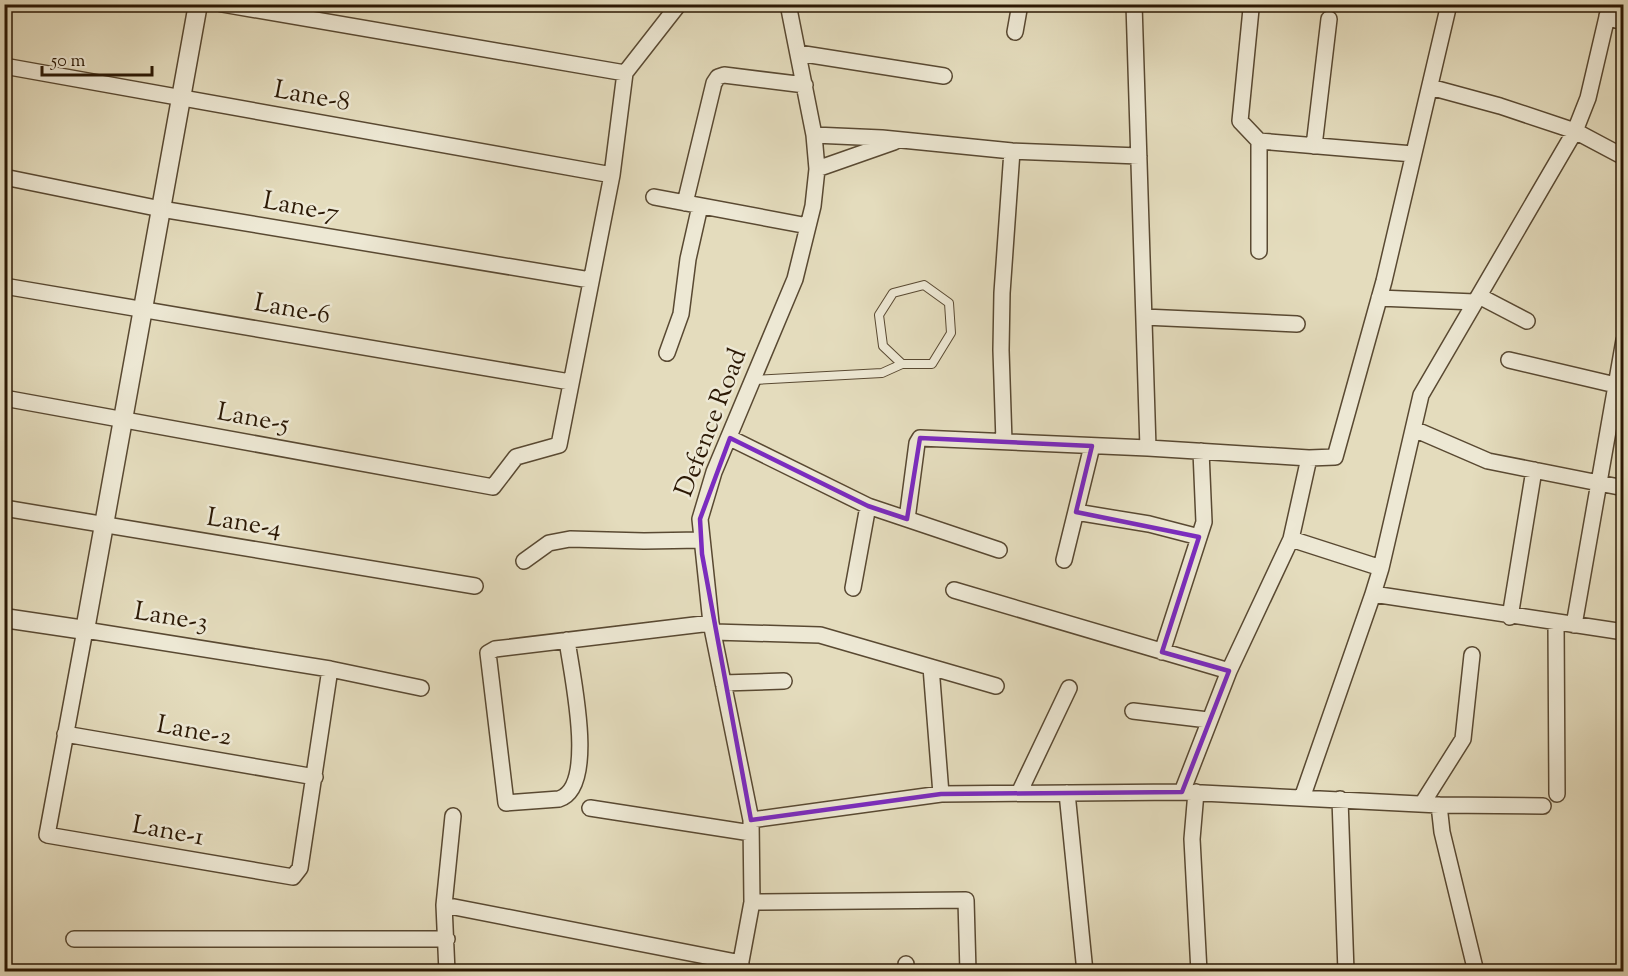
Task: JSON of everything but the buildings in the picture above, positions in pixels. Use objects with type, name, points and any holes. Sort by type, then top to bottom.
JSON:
[{"type":"street","points":[[65,734],[198,4]]},
{"type":"street","points":[[222,4],[626,73]]},
{"type":"street","points":[[570,382],[612,175],[626,73],[679,4]]},
{"type":"street","name":"Defence Road","points":[[740,967],[752,902],[751,827],[712,627],[700,519],[714,472],[795,279],[808,226],[817,169],[814,135],[788,4]]},
{"type":"street","points":[[1015,32],[1020,4]]},
{"type":"street","points":[[1134,4],[1148,448]]},
{"type":"street","points":[[1247,4],[1251,9],[1240,122],[1259,141],[1413,154]]},
{"type":"street","points":[[907,519],[917,443],[920,438],[1309,458],[1335,457],[1379,298],[1449,4]]},
{"type":"street","points":[[1302,798],[1381,568],[1421,395],[1575,131],[1588,98],[1608,10],[1623,22]]},
{"type":"street","points":[[1314,146],[1329,19]]},
{"type":"street","points":[[798,53],[944,76]]},
{"type":"street","name":"Lane-8","points":[[4,66],[612,175]]},
{"type":"street","points":[[667,353],[681,314],[693,205],[714,83],[718,77],[724,75],[805,85]]},
{"type":"street","points":[[1430,87],[1500,106],[1575,131],[1623,157]]},
{"type":"street","points":[[814,135],[900,140],[1012,151],[1139,156]]},
{"type":"street","points":[[817,169],[900,140]]},
{"type":"street","points":[[1259,141],[1259,251]]},
{"type":"street","points":[[1004,442],[1002,304],[1012,151]]},
{"type":"street","name":"Lane-7","points":[[4,177],[161,208],[590,280]]},
{"type":"street","points":[[654,197],[808,226]]},
{"type":"street","name":"Lane-6","points":[[4,286],[570,382]]},
{"type":"street","points":[[1379,298],[1477,299],[1527,321]]},
{"type":"street","points":[[1144,317],[1297,324]]},
{"type":"street","points":[[1574,626],[1599,483],[1620,386],[1623,340]]},
{"type":"street","points":[[1509,360],[1620,386]]},
{"type":"street","name":"Lane-5","points":[[4,398],[493,487],[516,457],[559,445],[570,382]]},
{"type":"street","points":[[1413,429],[1488,461],[1623,488]]},
{"type":"street","points":[[730,438],[868,506],[999,550]]},
{"type":"street","points":[[1064,560],[1092,446]]},
{"type":"street","points":[[1162,652],[1203,522],[1201,451]]},
{"type":"street","points":[[1199,972],[1189,792],[1208,720],[1291,539],[1309,458]]},
{"type":"street","points":[[1510,617],[1534,470]]},
{"type":"street","points":[[853,588],[868,506]]},
{"type":"street","name":"Lane-4","points":[[4,508],[475,586]]},
{"type":"street","points":[[1076,512],[1149,524],[1199,537]]},
{"type":"street","points":[[524,561],[549,543],[570,539],[644,542],[701,540]]},
{"type":"street","points":[[1291,539],[1381,568]]},
{"type":"street","points":[[954,590],[1229,671]]},
{"type":"street","points":[[1373,594],[1510,617],[1623,632]]},
{"type":"street","name":"Lane-3","points":[[4,618],[330,669],[421,688]]},
{"type":"street","points":[[1556,623],[1557,794]]},
{"type":"street","points":[[567,640],[581,746],[576,785],[566,797],[559,800],[506,803],[489,653],[495,650],[567,640],[712,627],[820,635],[996,686]]},
{"type":"street","points":[[1422,804],[1462,739],[1472,655]]},
{"type":"street","points":[[931,667],[941,794]]},
{"type":"street","points":[[315,777],[330,669]]},
{"type":"street","points":[[723,683],[784,681]]},
{"type":"street","points":[[1019,793],[1069,688]]},
{"type":"street","points":[[1133,711],[1208,720]]},
{"type":"street","name":"Lane-2","points":[[65,734],[315,777]]},
{"type":"street","name":"Lane-1","points":[[65,734],[47,835],[280,877],[293,877],[300,868],[315,777]]},
{"type":"street","points":[[590,808],[751,827],[941,794],[1189,792],[1439,805],[1543,806]]},
{"type":"street","points":[[1067,793],[1085,972]]},
{"type":"street","points":[[1340,799],[1346,972]]},
{"type":"street","points":[[1439,805],[1442,832],[1476,972]]},
{"type":"street","points":[[447,972],[444,905],[453,816]]},
{"type":"street","points":[[752,902],[966,900],[968,972]]},
{"type":"street","points":[[444,905],[740,967]]},
{"type":"street","points":[[74,939],[447,939]]},
{"type":"lane","points":[[754,380],[882,373],[902,364],[932,364],[951,333],[949,303],[924,285],[893,293],[879,315],[883,346],[902,364]]},
{"type":"highlighted area","points":[[730,438],[868,506],[907,519],[920,438],[1092,446],[1076,512],[1199,537],[1162,652],[1229,671],[1182,792],[941,794],[751,820],[702,554],[700,519]]}]
